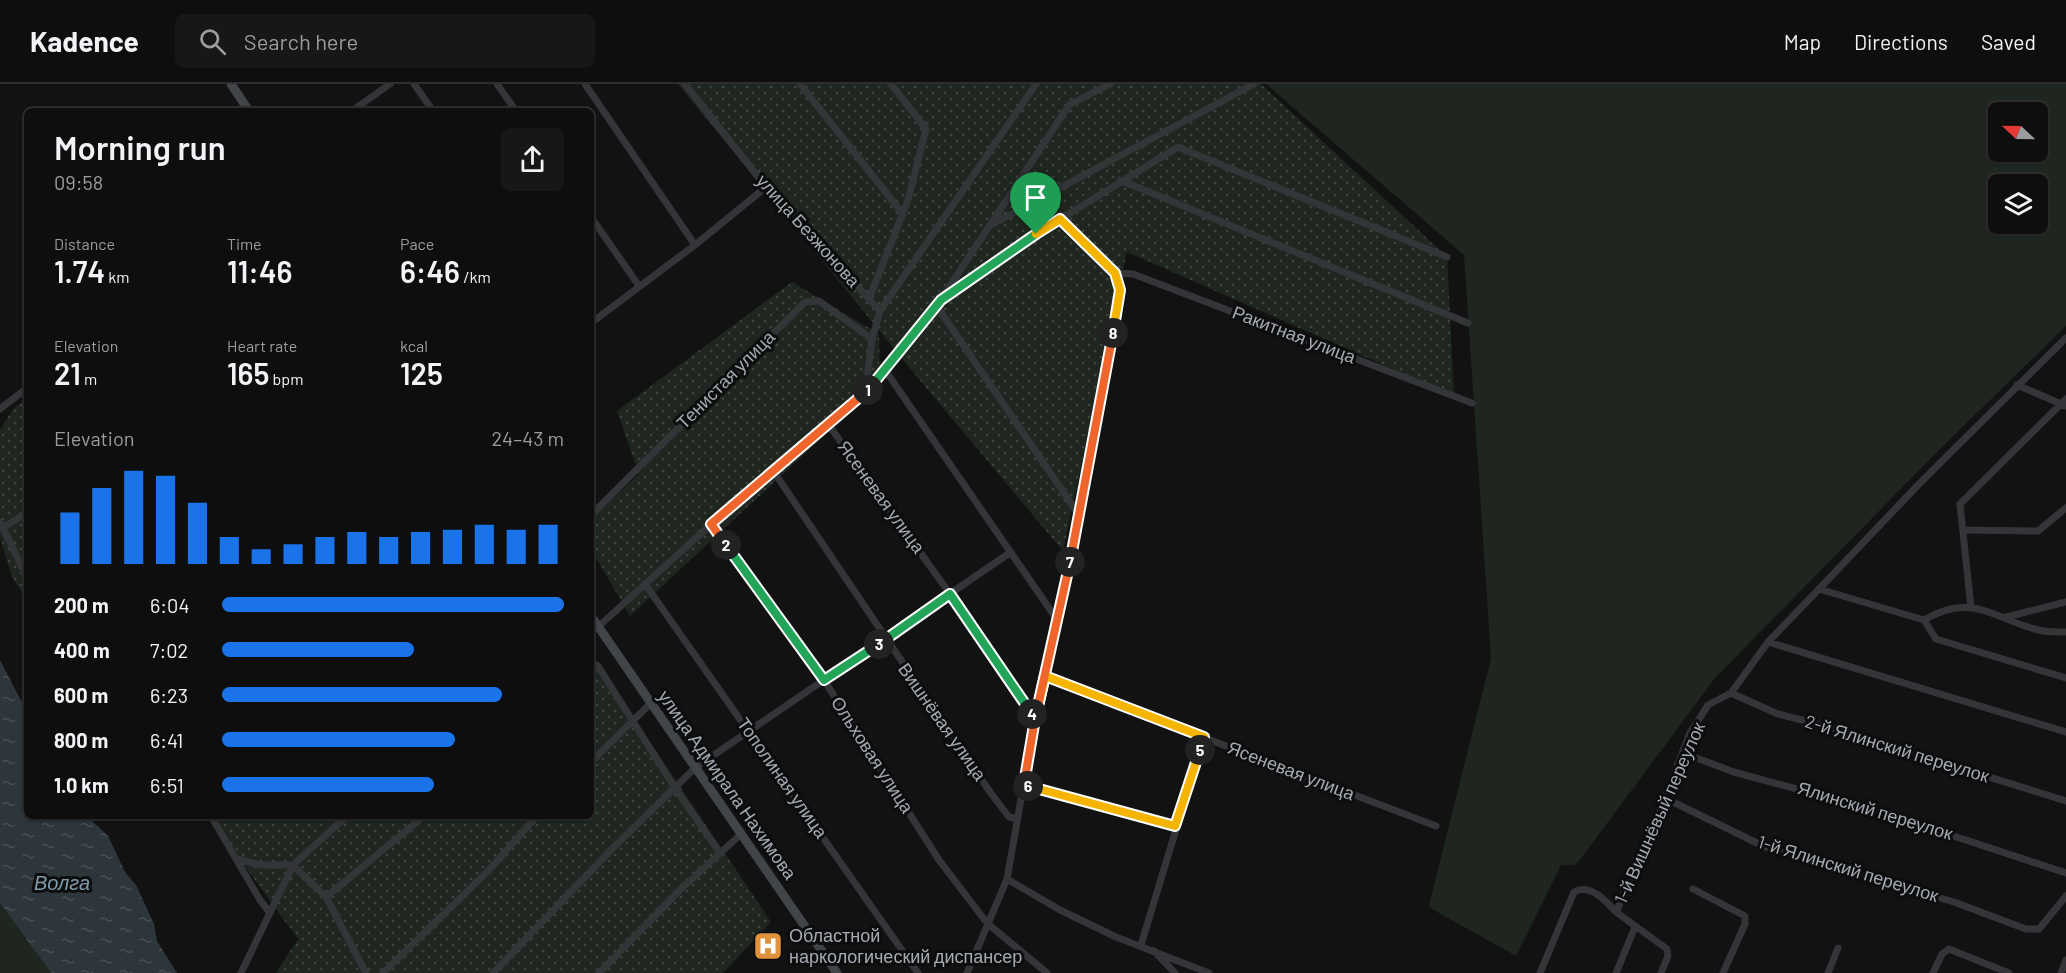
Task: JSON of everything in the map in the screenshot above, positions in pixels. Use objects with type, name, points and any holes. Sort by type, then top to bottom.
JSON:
[{"type":"main road","points":[[231,84],[247,108]]},
{"type":"main road","name":"улица Адмирала Нахимова","points":[[594,623],[837,973]]},
{"type":"street","points":[[356,108],[390,84]]},
{"type":"street","points":[[414,84],[430,108]]},
{"type":"street","points":[[497,84],[514,108]]},
{"type":"street","points":[[585,84],[695,245]]},
{"type":"street","name":"улица Безжонова","points":[[685,84],[766,187],[880,311]]},
{"type":"street","points":[[800,84],[903,214]]},
{"type":"street","points":[[869,299],[903,214],[926,129],[891,84]]},
{"type":"street","points":[[865,394],[872,339],[880,311],[1036,84]]},
{"type":"street","points":[[594,623],[645,584],[772,469],[865,394],[938,302],[1069,105],[1110,84]]},
{"type":"street","points":[[989,226],[1254,84]]},
{"type":"street","points":[[938,302],[1120,180],[1178,147],[1447,257]]},
{"type":"street","points":[[1120,180],[1467,323]]},
{"type":"street","points":[[594,321],[695,245],[766,187]]},
{"type":"street","points":[[967,973],[1007,879],[1035,719],[1058,621],[1120,290],[1114,273],[1060,219]]},
{"type":"street","points":[[594,222],[639,286]]},
{"type":"street","name":"Ракитная улица","points":[[1114,273],[1133,274],[1472,403]]},
{"type":"street","name":"Тенистая улица","points":[[594,512],[805,302],[819,301],[872,339]]},
{"type":"street","points":[[938,302],[1079,515]]},
{"type":"street","name":"1-й Вишнёвый переулок","points":[[1540,973],[1574,892],[1582,890],[1596,894],[1616,912],[1690,733],[1708,705],[1731,693],[1768,642],[1920,483],[2066,338]]},
{"type":"street","points":[[885,370],[1058,621]]},
{"type":"street","points":[[1971,608],[1960,504],[2064,403],[2017,385]]},
{"type":"street","points":[[0,409],[24,390]]},
{"type":"street","name":"Ясеневая улица","points":[[828,424],[950,594],[1035,719]]},
{"type":"street","name":"Вишнёвая улица","points":[[772,469],[885,640],[990,792],[1009,817],[1017,819]]},
{"type":"street","points":[[1963,530],[2038,531],[2066,508]]},
{"type":"street","points":[[24,514],[1,525],[24,571]]},
{"type":"street","name":"Ольховая улица","points":[[711,524],[824,680],[939,860],[987,923],[1047,973]]},
{"type":"street","points":[[493,973],[695,768],[1011,552]]},
{"type":"street","name":"Тополиная улица","points":[[645,584],[918,973]]},
{"type":"street","points":[[1819,588],[1924,620],[1936,639],[2066,678]]},
{"type":"street","points":[[2006,617],[2066,602]]},
{"type":"street","points":[[1924,620],[1941,610],[1982,608],[2042,631],[2066,632]]},
{"type":"street","points":[[1768,642],[2066,732]]},
{"type":"street","points":[[594,664],[598,666],[675,788],[720,853]]},
{"type":"street","name":"Ясеневая улица","points":[[1045,676],[1436,826]]},
{"type":"street","name":"2-й Ялинский переулок","points":[[1731,693],[1778,714],[1836,729],[2066,801]]},
{"type":"street","points":[[594,759],[651,703]]},
{"type":"street","points":[[1141,945],[1175,826],[1204,737]]},
{"type":"street","name":"Ялинский переулок","points":[[1683,753],[1734,772],[1881,812],[2066,873]]},
{"type":"street","points":[[1024,784],[1175,826]]},
{"type":"street","name":"1-й Ялинский переулок","points":[[1665,798],[1766,847],[1954,902],[2006,922],[2035,930],[2041,927],[2066,896]]},
{"type":"street","points":[[213,819],[270,913]]},
{"type":"street","points":[[241,973],[293,865],[344,819]]},
{"type":"street","points":[[326,897],[420,819]]},
{"type":"street","points":[[383,973],[489,870],[534,819]]},
{"type":"street","points":[[599,973],[741,834]]},
{"type":"street","points":[[238,859],[260,865],[293,865],[326,897],[366,973]]},
{"type":"street","points":[[1007,879],[1060,910],[1209,973]]},
{"type":"street","points":[[1693,889],[1745,916],[1745,924],[1723,973]]},
{"type":"street","points":[[1616,912],[1668,951],[1661,973]]},
{"type":"street","points":[[1616,973],[1635,927]]},
{"type":"street","points":[[1828,973],[1838,948]]},
{"type":"street","points":[[1151,949],[1175,973]]},
{"type":"street","points":[[1933,973],[1945,951],[1953,950],[2009,973]]},
{"type":"street","points":[[2061,973],[2066,960]]},
{"type":"shaded area","points":[[678,84],[1261,84],[1447,257],[1454,396],[1127,252],[1063,551],[918,378]]},
{"type":"shaded area","points":[[1266,84],[2066,84],[2066,326],[1940,449],[1715,678],[1579,861],[1574,865],[1561,865],[1516,956],[1432,909],[1429,905],[1491,659],[1464,255]]},
{"type":"shaded area","points":[[792,282],[879,334],[880,384],[630,616],[594,554],[594,516],[639,474],[617,411]]},
{"type":"shaded area","points":[[24,401],[24,596],[12,577],[0,538],[0,430],[13,409]]},
{"type":"shaded area","points":[[594,658],[771,922],[723,973],[276,973],[298,939],[210,819],[594,819]]},
{"type":"shaded area","points":[[0,903],[51,973],[0,973]]},
{"type":"water","name":"Волга","points":[[0,660],[24,706],[24,819],[90,819],[108,836],[125,872],[136,885],[154,924],[157,941],[177,973],[51,973],[0,903]]},
{"type":"place","name":"Областной наркологический диспансер","points":[[768,946]]},
{"type":"route","points":[[1036,234],[941,300],[865,394],[772,469],[711,524],[824,680],[950,594],[1035,719],[1045,676],[1204,737],[1175,826],[1024,784],[1035,719],[1042,690],[1045,676],[1062,605],[1104,387],[1120,290],[1115,273],[1096,258],[1060,219],[1036,234]]}]
